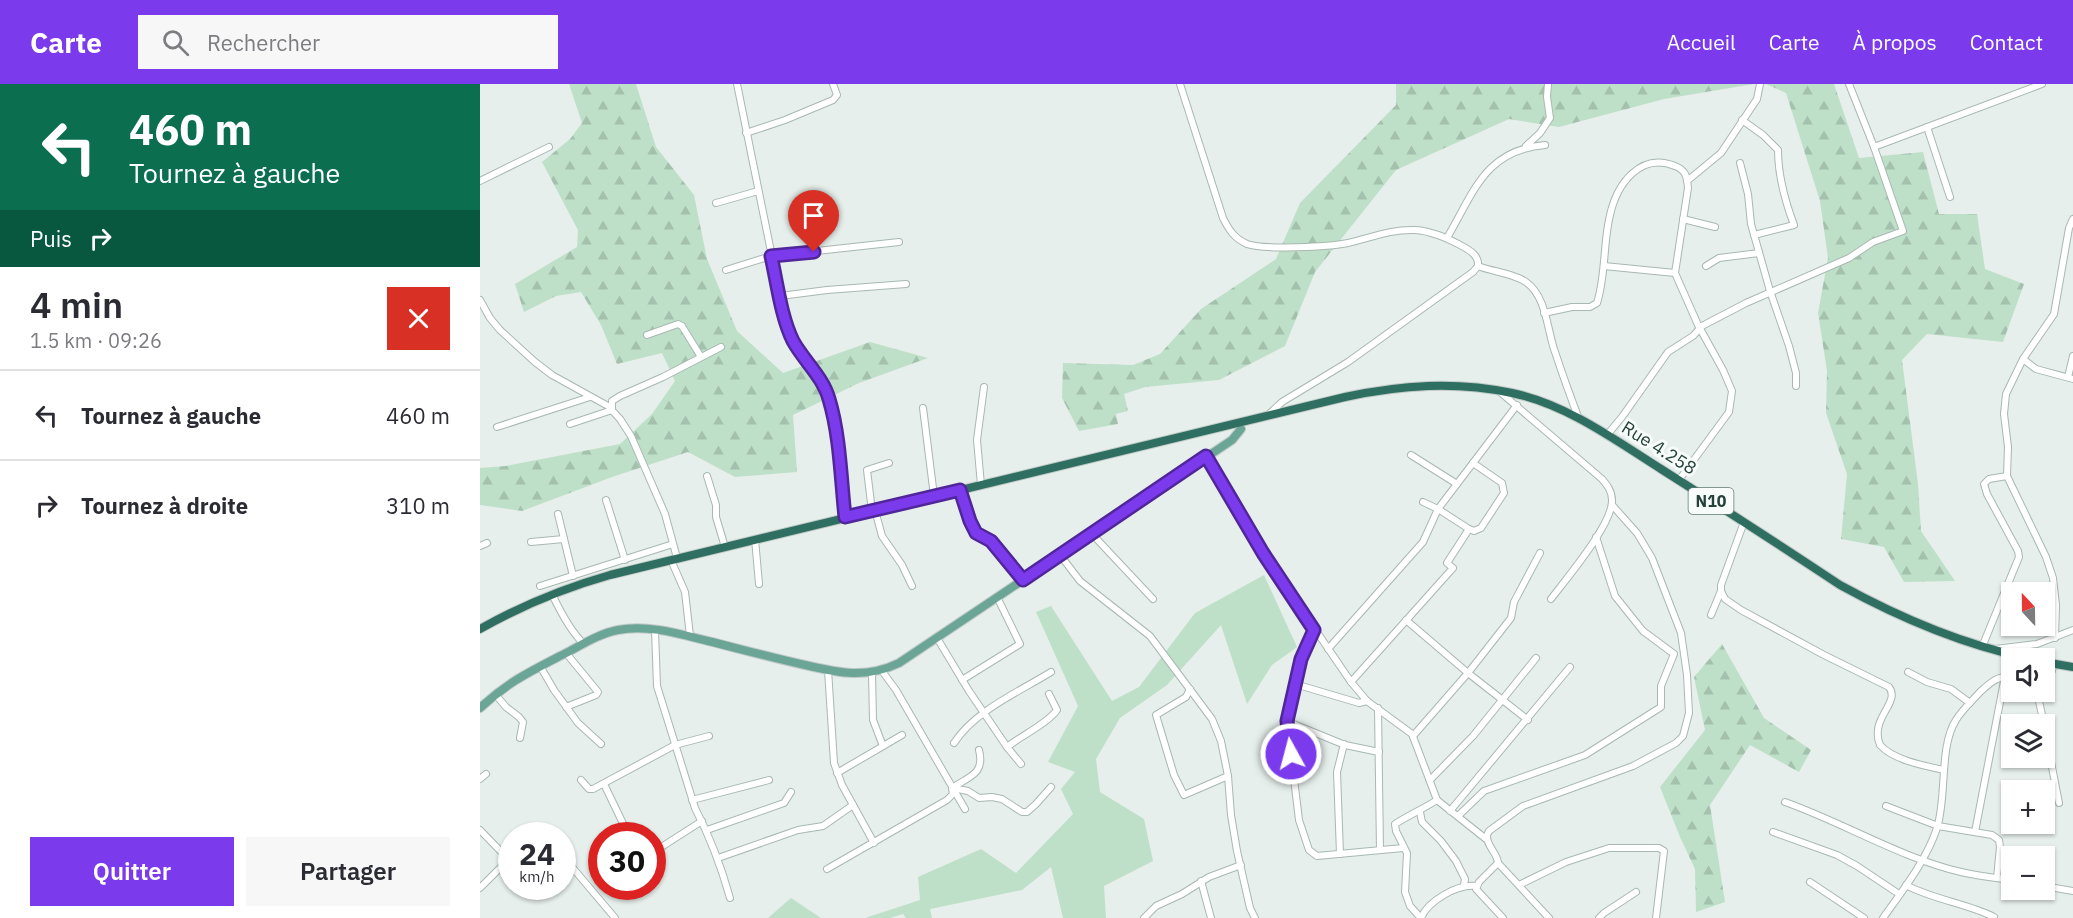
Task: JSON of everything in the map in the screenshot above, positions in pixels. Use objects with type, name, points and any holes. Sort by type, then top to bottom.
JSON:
[{"type":"highway","name":"Rue 4.258","points":[[1242,425],[1268,415],[1395,387],[1458,385],[1498,390],[1544,402],[1607,435],[1840,585],[1871,602],[1932,630],[2001,652]]},
{"type":"highway","name":"N10","points":[[480,629],[519,608],[552,594],[610,575],[845,517],[1242,425]]},
{"type":"highway","points":[[2055,664],[2073,667]]},
{"type":"main road","points":[[480,708],[516,679],[540,666],[597,637],[632,628],[690,636],[828,670],[855,674],[882,671],[899,663],[937,638],[1232,440],[1242,425]]},
{"type":"street","points":[[737,84],[771,256],[791,336],[821,381],[829,397],[834,417],[845,517]]},
{"type":"street","points":[[746,133],[833,100],[837,95],[833,84]]},
{"type":"street","points":[[1180,84],[1223,218],[1230,231],[1239,239],[1258,246],[1324,245],[1346,243],[1383,233],[1416,230],[1447,238],[1473,253],[1477,259],[1478,266],[1473,272],[1348,362],[1286,399],[1268,415]]},
{"type":"street","points":[[1447,238],[1485,172],[1494,163],[1526,146],[1540,133],[1550,118],[1548,84]]},
{"type":"street","points":[[1687,181],[1721,153],[1757,99],[1760,84]]},
{"type":"street","points":[[1607,435],[1668,352],[1688,340],[1699,328],[1746,303],[1849,258],[1873,242],[1903,231],[1874,147],[1848,84]]},
{"type":"street","points":[[1874,147],[2042,84]]},
{"type":"street","points":[[1742,120],[1763,135],[1778,150],[1785,202],[1794,225],[1754,236]]},
{"type":"street","points":[[1927,127],[1950,197]]},
{"type":"street","points":[[1526,146],[1545,145]]},
{"type":"street","points":[[480,181],[549,147]]},
{"type":"street","points":[[1544,314],[1572,307],[1594,306],[1599,297],[1610,215],[1616,197],[1632,173],[1652,162],[1667,163],[1684,170],[1687,181],[1675,273],[1699,328],[1732,391],[1729,412],[1679,480]]},
{"type":"street","points":[[1740,163],[1754,236],[1791,355],[1796,373],[1796,386]]},
{"type":"street","points":[[716,203],[758,191]]},
{"type":"street","points":[[1683,219],[1715,227]]},
{"type":"street","points":[[2055,638],[2056,606],[2053,578],[2046,557],[2007,476],[2008,447],[2004,414],[2006,394],[2023,359],[2054,315],[2069,228],[2073,219]]},
{"type":"street","points":[[726,270],[771,256],[899,242]]},
{"type":"street","points":[[1706,266],[1719,258],[1759,253]]},
{"type":"street","points":[[1478,266],[1517,278],[1526,282],[1535,291],[1579,419]]},
{"type":"street","points":[[1604,266],[1675,273]]},
{"type":"street","points":[[780,296],[906,284]]},
{"type":"street","points":[[481,303],[500,330],[535,362],[552,375],[612,410],[631,436],[665,514],[673,544],[674,559],[685,592],[690,636]]},
{"type":"street","points":[[647,335],[678,324],[682,326],[701,357]]},
{"type":"street","points":[[612,410],[612,401],[620,396],[721,347]]},
{"type":"street","points":[[2023,359],[2036,369],[2071,378],[2073,356]]},
{"type":"street","points":[[981,485],[977,440],[984,387]]},
{"type":"street","points":[[1486,838],[1490,831],[1522,806],[1633,766],[1676,743],[1683,736],[1689,713],[1681,633],[1652,558],[1636,533],[1612,505],[1610,490],[1602,479],[1498,390]]},
{"type":"street","points":[[496,427],[590,396]]},
{"type":"street","points":[[1328,649],[1423,542],[1438,509],[1517,405]]},
{"type":"street","points":[[923,408],[934,496]]},
{"type":"street","points":[[570,424],[612,410]]},
{"type":"street","points":[[1206,456],[1263,553],[1351,682],[1367,701],[1413,736],[1437,800],[1486,838],[1498,863],[1549,918]]},
{"type":"street","points":[[1412,456],[1457,484]]},
{"type":"street","points":[[889,463],[867,470],[873,511],[882,536],[902,565],[912,586]]},
{"type":"street","points":[[1423,502],[1469,529],[1474,531],[1481,528],[1504,493],[1502,483],[1473,463]]},
{"type":"street","points":[[707,476],[725,547]]},
{"type":"street","points":[[2007,476],[1989,479],[1984,484],[2019,557],[1986,648],[2037,644],[2073,630]]},
{"type":"street","points":[[960,490],[976,533],[991,541],[1023,580]]},
{"type":"street","points":[[606,500],[625,560]]},
{"type":"street","points":[[1551,599],[1596,537],[1612,505]]},
{"type":"street","points":[[558,514],[573,576]]},
{"type":"street","points":[[1711,615],[1744,522]]},
{"type":"street","points":[[1351,682],[1453,568],[1447,563],[1469,529]]},
{"type":"street","points":[[1092,534],[1152,599]]},
{"type":"street","points":[[1458,816],[1484,791],[1585,755],[1661,707],[1662,686],[1674,654],[1643,632],[1615,596],[1596,537]]},
{"type":"street","points":[[531,542],[564,539]]},
{"type":"street","points":[[755,539],[759,584]]},
{"type":"street","points":[[540,586],[673,544]]},
{"type":"street","points":[[1413,736],[1511,618],[1514,602],[1540,553]]},
{"type":"street","points":[[1060,555],[1080,581],[1150,636],[1212,719],[1221,741],[1228,776],[1231,815],[1250,908],[1256,918]]},
{"type":"street","points":[[1721,591],[1725,599],[1741,610],[1889,687],[1892,698],[1877,727],[1880,745],[1888,752],[1915,763],[1944,770]]},
{"type":"street","points":[[552,594],[578,638],[584,644]]},
{"type":"street","points":[[962,680],[1020,644],[997,597]]},
{"type":"street","points":[[1406,620],[1467,673],[1528,719]]},
{"type":"street","points":[[655,630],[657,686],[692,800],[718,858],[730,898]]},
{"type":"street","points":[[1314,630],[1301,659],[1286,721],[1299,820],[1309,850],[1317,856],[1403,848]]},
{"type":"street","points":[[937,638],[962,680],[1021,764]]},
{"type":"street","points":[[566,653],[598,692],[596,695],[566,707]]},
{"type":"street","points":[[1430,780],[1473,736],[1536,658]]},
{"type":"street","points":[[540,666],[578,723],[601,744]]},
{"type":"street","points":[[1450,811],[1570,667]]},
{"type":"street","points":[[828,670],[834,764],[874,843]]},
{"type":"street","points":[[882,671],[896,690],[965,809]]},
{"type":"street","points":[[954,744],[971,723],[985,712],[1051,672]]},
{"type":"street","points":[[1908,672],[1927,682],[1951,689],[1970,703]]},
{"type":"street","points":[[872,673],[873,720],[883,746]]},
{"type":"street","points":[[1885,918],[1929,851],[1938,826],[1943,798],[1944,770],[1953,726],[1970,703],[1990,683],[2001,679]]},
{"type":"street","points":[[1294,684],[1359,703],[1367,701]]},
{"type":"street","points":[[1190,689],[1186,697],[1156,715],[1174,775],[1184,795],[1228,776]]},
{"type":"street","points":[[495,694],[523,722],[520,738]]},
{"type":"street","points":[[1007,747],[1053,716],[1057,710],[1049,694]]},
{"type":"street","points":[[1975,832],[2002,702]]},
{"type":"street","points":[[1378,708],[1380,850]]},
{"type":"street","points":[[1286,721],[1344,744],[1378,752]]},
{"type":"street","points":[[837,773],[902,735]]},
{"type":"street","points":[[581,780],[591,790],[675,745],[709,736]]},
{"type":"street","points":[[1340,854],[1337,772],[1344,744]]},
{"type":"street","points":[[952,788],[980,768],[982,762],[979,750]]},
{"type":"street","points":[[2052,768],[2059,803]]},
{"type":"street","points":[[480,779],[486,774]]},
{"type":"street","points":[[692,800],[769,780]]},
{"type":"street","points":[[604,784],[622,822]]},
{"type":"street","points":[[952,788],[968,791],[979,798],[1002,799],[1022,812],[1027,812],[1051,787]]},
{"type":"street","points":[[827,869],[947,800],[953,794],[952,788]]},
{"type":"street","points":[[707,830],[784,803],[791,792]]},
{"type":"street","points":[[1437,800],[1395,825],[1407,853],[1405,892],[1410,906],[1421,918],[1429,904],[1464,885],[1476,886]]},
{"type":"street","points":[[1785,802],[1820,814],[1923,860],[1960,872],[2001,879]]},
{"type":"street","points":[[718,858],[798,830],[823,826],[853,805]]},
{"type":"street","points":[[1887,806],[1938,826],[1992,835],[1999,840],[2000,848],[1996,878]]},
{"type":"street","points":[[1420,812],[1422,822],[1441,841],[1456,861],[1465,879],[1464,885]]},
{"type":"street","points":[[666,844],[702,821]]},
{"type":"street","points":[[480,830],[498,849]]},
{"type":"street","points":[[1773,832],[1837,855],[1899,894]]},
{"type":"street","points":[[1519,885],[1566,862],[1609,848],[1659,848],[1664,851],[1656,918]]},
{"type":"street","points":[[1476,886],[1498,863]]},
{"type":"street","points":[[1144,918],[1156,906],[1182,894],[1201,881],[1241,865]]},
{"type":"street","points":[[576,871],[615,918]]},
{"type":"street","points":[[480,888],[498,872]]},
{"type":"street","points":[[1201,881],[1211,918]]},
{"type":"street","points":[[1810,882],[1864,918]]},
{"type":"street","points":[[1906,885],[1920,893],[1977,908],[1994,917]]},
{"type":"street","points":[[1476,886],[1477,891],[1503,918]]},
{"type":"street","points":[[2055,888],[2073,891]]},
{"type":"street","points":[[1599,918],[1636,892]]},
{"type":"green space","points":[[569,84],[636,84],[656,147],[694,195],[707,259],[737,331],[783,373],[870,342],[928,358],[859,383],[793,415],[797,472],[735,477],[688,452],[612,477],[522,511],[480,505],[480,468],[506,466],[620,444],[652,414],[675,381],[662,353],[617,364],[601,325],[581,292],[556,296],[524,312],[515,284],[577,247],[578,230],[542,162],[570,139],[582,123]]},
{"type":"green space","points":[[1396,84],[1754,84],[1664,99],[1559,127],[1509,119],[1396,170],[1315,272],[1285,346],[1219,380],[1145,387],[1124,394],[1128,411],[1116,414],[1118,424],[1079,431],[1062,398],[1063,363],[1133,365],[1160,354],[1201,309],[1276,259],[1300,203],[1396,105]]},
{"type":"green space","points":[[1766,84],[1834,84],[1859,158],[1923,152],[1939,214],[1977,214],[1985,269],[2024,284],[2003,342],[1927,334],[1902,360],[1918,484],[1921,531],[1955,581],[1904,582],[1884,547],[1841,539],[1847,474],[1826,413],[1827,371],[1818,313],[1828,258],[1820,201],[1786,93]]},
{"type":"green space","points":[[1264,575],[1297,647],[1272,665],[1247,704],[1221,625],[1167,685],[1120,718],[1096,759],[1100,792],[1144,819],[1153,861],[1104,886],[1106,918],[1063,918],[1051,867],[1022,890],[930,909],[932,918],[906,918],[903,914],[890,918],[865,918],[920,900],[918,877],[981,849],[1016,873],[1073,814],[1061,789],[1075,772],[1048,762],[1078,706],[1036,612],[1051,606],[1112,701],[1139,687],[1195,613]]},
{"type":"green space","points":[[1722,644],[1764,718],[1811,750],[1799,772],[1750,745],[1710,805],[1725,902],[1696,912],[1695,869],[1660,787],[1705,730],[1694,677]]},
{"type":"green space","points":[[791,898],[821,918],[768,918]]},
{"type":"route","points":[[814,252],[771,256],[791,336],[829,397],[834,417],[845,517],[960,490],[976,533],[991,541],[1023,580],[1206,456],[1263,553],[1314,630],[1301,659],[1287,721],[1291,754]]}]
